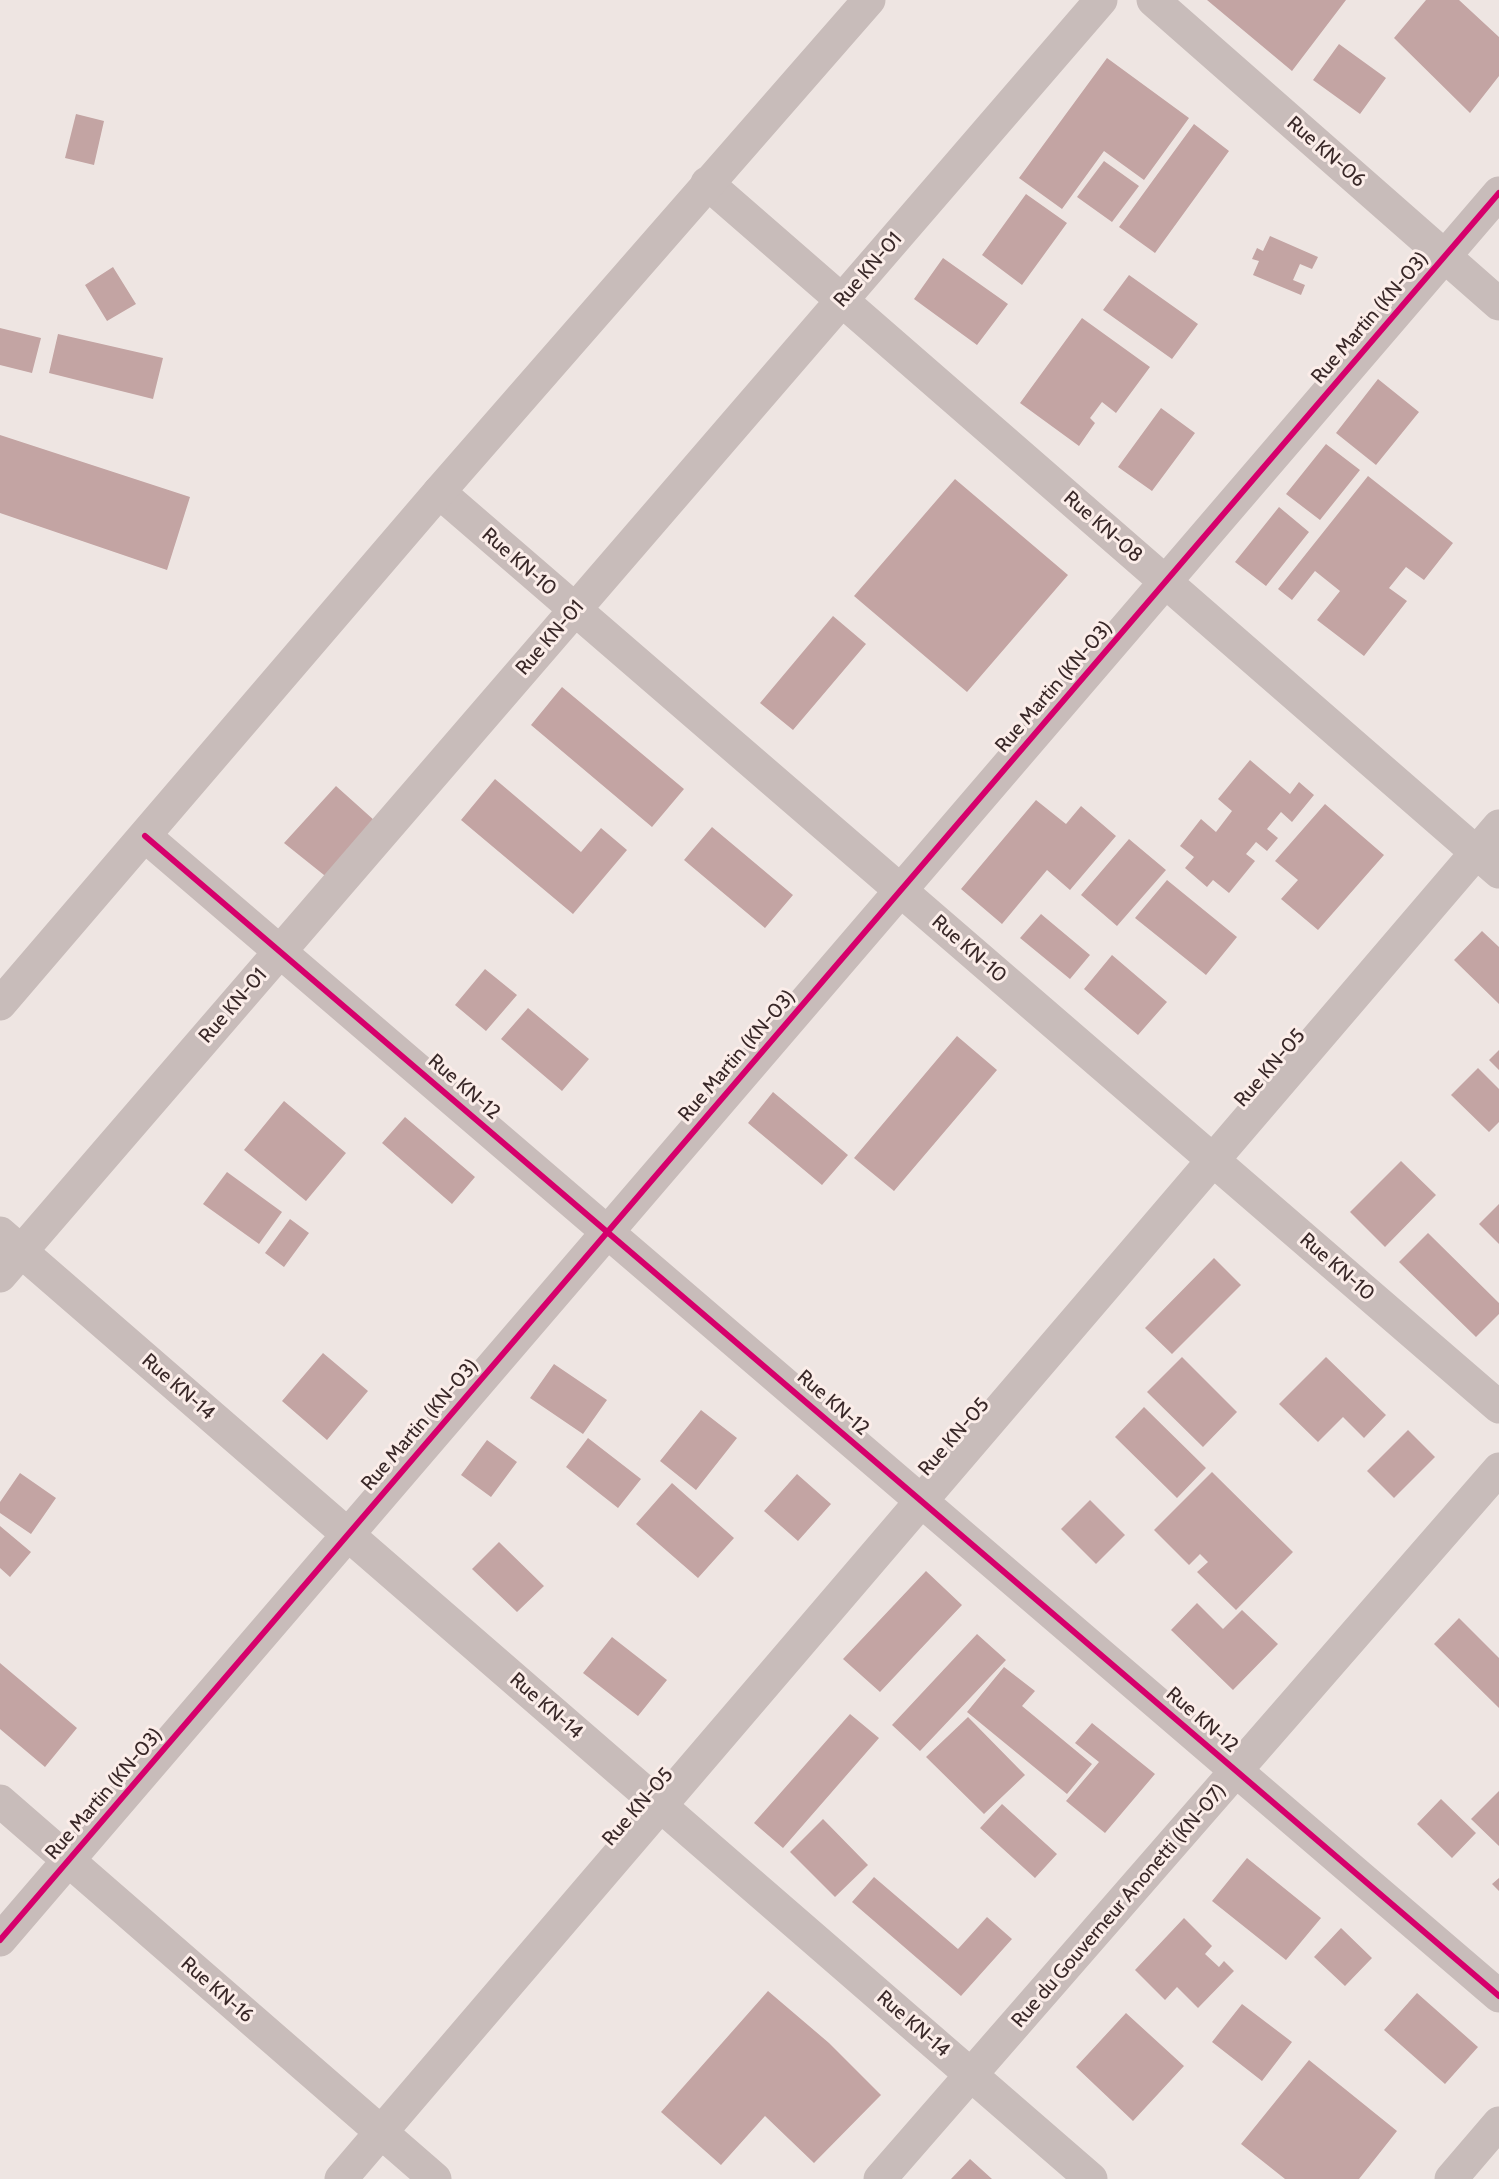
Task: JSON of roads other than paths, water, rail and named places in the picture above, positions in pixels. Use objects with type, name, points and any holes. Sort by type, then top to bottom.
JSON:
[{"type":"street","points":[[0,1004],[439,492],[869,0]]},
{"type":"street","name":"Rue KN-01","points":[[0,1276],[11,1242],[280,951],[1101,0]]},
{"type":"street","name":"Rue KN-06","points":[[1153,0],[1499,304]]},
{"type":"street","name":"Rue KN-08","points":[[707,183],[1488,862]]},
{"type":"street","name":"Rue Martin (KN-03)","points":[[0,1940],[1499,193]]},
{"type":"street","name":"Rue KN-10","points":[[439,492],[1499,1407]]},
{"type":"street","name":"Rue KN-05","points":[[341,2179],[1214,1160],[1488,862],[1499,826]]},
{"type":"street","name":"Rue KN-12","points":[[145,836],[1499,1996]]},
{"type":"street","name":"Rue KN-14","points":[[11,1242],[1091,2179]]},
{"type":"street","name":"Rue du Gouverneur Anonetti (KN-07)","points":[[880,2179],[1499,1469]]},
{"type":"street","name":"Rue KN-16","points":[[0,1801],[435,2179]]},
{"type":"street","points":[[1451,2179],[1499,2124]]}]
